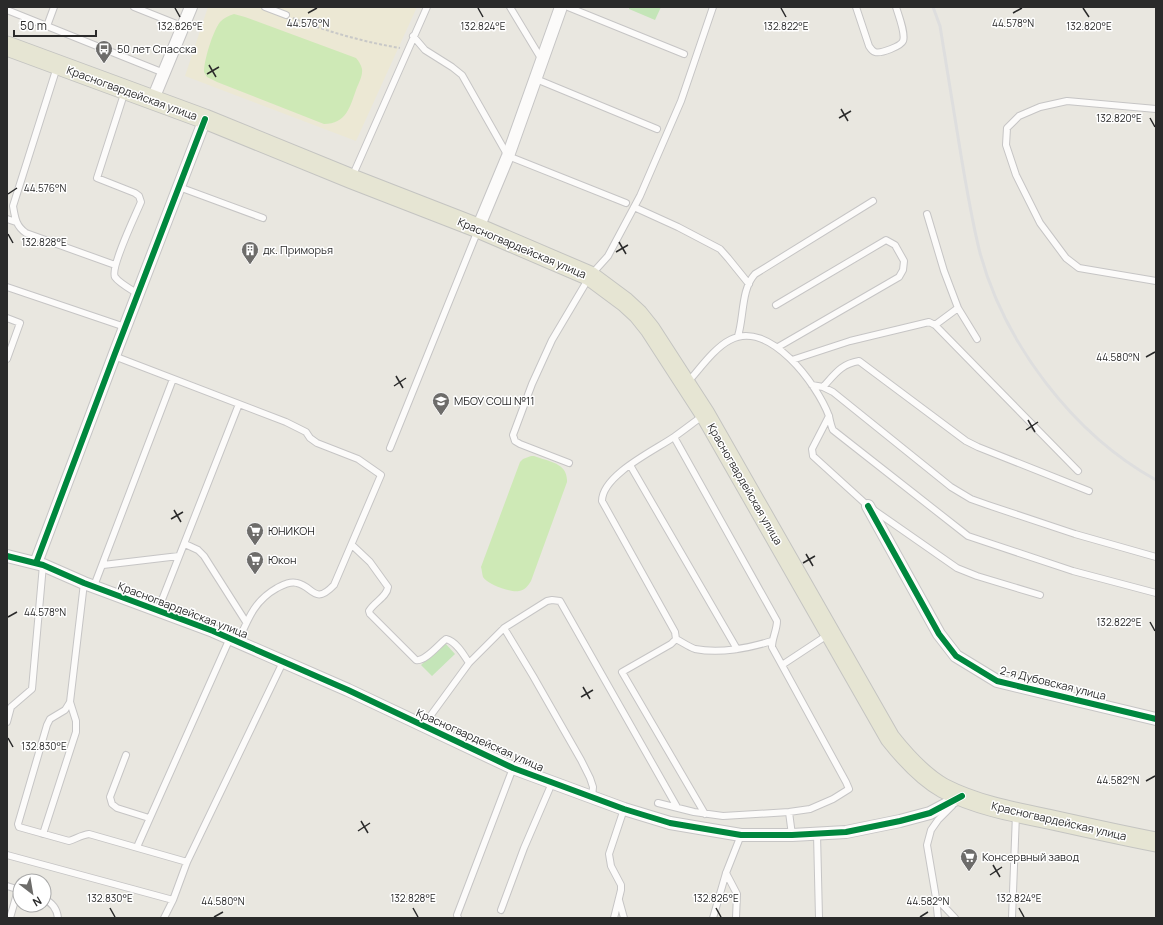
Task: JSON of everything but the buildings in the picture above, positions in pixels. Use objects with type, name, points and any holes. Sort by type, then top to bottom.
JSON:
[{"type":"main road","name":"Красногвардейская улица","points":[[7,46],[205,119],[352,179],[478,228],[590,276],[625,302],[638,314],[650,329],[705,414],[890,738],[906,758],[942,787],[962,796],[1016,812],[1156,842]]},
{"type":"street","points":[[153,99],[191,7]]},
{"type":"street","points":[[478,228],[508,156],[561,7]]},
{"type":"street","points":[[39,564],[114,356],[205,119]]},
{"type":"street","name":"2-я Дубовская улица","points":[[868,506],[939,634],[947,647],[956,656],[997,681],[1156,719]]},
{"type":"street","name":"Красногвардейская улица","points":[[7,556],[39,564],[89,585],[234,640],[348,690],[513,768],[592,798],[670,823],[741,835],[792,835],[846,832],[900,822],[930,813],[962,796]]},
{"type":"lane","points":[[47,26],[54,7]]},
{"type":"lane","points":[[265,7],[286,14]]},
{"type":"lane","points":[[352,179],[413,36],[427,7]]},
{"type":"lane","points":[[510,7],[542,60]]},
{"type":"lane","points":[[568,7],[684,54]]},
{"type":"lane","points":[[569,463],[520,444],[515,441],[513,436],[532,384],[552,340],[590,276],[608,256],[634,207],[681,101],[713,7]]},
{"type":"lane","points":[[856,7],[871,51],[877,53],[898,46],[903,41],[904,35],[896,7]]},
{"type":"lane","points":[[139,8],[184,27]]},
{"type":"lane","points":[[7,10],[164,73]]},
{"type":"lane","points":[[413,36],[425,50],[462,75],[508,156],[626,203]]},
{"type":"lane","points":[[58,65],[13,206],[16,222],[26,233],[115,266]]},
{"type":"lane","points":[[536,79],[656,129]]},
{"type":"lane","points":[[126,89],[97,178],[139,196],[141,202],[115,266],[114,272],[116,278],[138,294]]},
{"type":"lane","points":[[1156,109],[1067,101],[1040,108],[1019,116],[1007,128],[1006,145],[1016,174],[1040,223],[1066,258],[1079,268],[1156,281]]},
{"type":"lane","points":[[179,187],[263,218]]},
{"type":"lane","points":[[738,336],[742,325],[747,289],[751,279],[756,274],[873,201]]},
{"type":"lane","points":[[634,207],[678,227],[720,249],[749,284]]},
{"type":"lane","points":[[927,214],[944,271],[958,308],[977,340]]},
{"type":"lane","points":[[7,219],[16,222]]},
{"type":"lane","points":[[390,448],[478,228]]},
{"type":"lane","points":[[776,305],[886,240],[895,244],[904,261],[903,270],[899,277],[778,348]]},
{"type":"lane","points":[[7,287],[125,327]]},
{"type":"lane","points":[[935,325],[958,308]]},
{"type":"lane","points":[[7,318],[20,322],[7,359]]},
{"type":"lane","points":[[792,360],[850,342],[929,322],[935,325],[1078,471]]},
{"type":"lane","points":[[686,384],[728,340],[738,336],[752,336],[778,348],[792,360],[812,385],[829,416],[833,430],[968,536],[1074,571],[1156,593]]},
{"type":"lane","points":[[114,356],[286,422],[306,432],[317,443],[358,459],[381,475],[334,585],[329,591],[321,594],[314,594],[304,586],[297,583],[289,583],[269,593],[252,610],[234,640],[149,818],[137,847]]},
{"type":"lane","points":[[823,387],[849,362],[859,360],[966,441],[1089,491]]},
{"type":"lane","points":[[173,379],[103,565],[89,585],[70,702],[65,710],[50,719],[47,725],[18,824],[19,827],[68,841],[74,840],[81,835],[89,834],[187,862]]},
{"type":"lane","points":[[812,385],[823,387],[833,392],[951,487],[972,499],[1075,534],[1156,557]]},
{"type":"lane","points":[[158,610],[240,404]]},
{"type":"lane","points":[[705,414],[674,437],[642,455],[630,465],[604,490],[602,501],[675,632],[676,638],[694,649],[725,651],[772,641]]},
{"type":"lane","points":[[829,416],[812,449],[813,456],[868,506],[957,568],[977,576],[1040,595]]},
{"type":"lane","points":[[658,803],[694,812],[723,816],[789,812],[810,809],[833,799],[849,789],[772,647],[777,621],[674,437]]},
{"type":"lane","points":[[630,465],[737,649]]},
{"type":"lane","points":[[184,544],[198,550],[204,556],[246,622]]},
{"type":"lane","points":[[352,544],[370,562],[388,587],[386,593],[371,608],[369,611],[370,614],[416,660],[421,660],[426,657],[446,639],[452,642],[469,663]]},
{"type":"lane","points":[[103,565],[179,556]]},
{"type":"lane","points":[[7,722],[11,707],[32,689],[39,564]]},
{"type":"lane","points":[[423,726],[469,663],[504,628],[547,601],[552,600],[560,602],[677,807]]},
{"type":"lane","points":[[504,628],[581,760],[591,783],[592,798]]},
{"type":"lane","points":[[782,665],[831,634]]},
{"type":"lane","points":[[676,638],[671,644],[622,672],[705,814]]},
{"type":"lane","points":[[164,918],[174,900],[187,862],[283,662]]},
{"type":"lane","points":[[43,834],[76,732],[76,721],[70,702]]},
{"type":"lane","points":[[126,755],[110,797],[112,804],[117,808],[149,818]]},
{"type":"lane","points":[[458,918],[457,915],[513,768]]},
{"type":"lane","points":[[501,910],[524,848],[552,783]]},
{"type":"lane","points":[[938,918],[927,845],[931,830],[938,820],[962,796]]},
{"type":"lane","points":[[614,918],[620,885],[609,854],[624,809]]},
{"type":"lane","points":[[789,812],[792,835]]},
{"type":"lane","points":[[1012,918],[1016,812]]},
{"type":"lane","points":[[817,834],[819,918]]},
{"type":"lane","points":[[713,918],[726,873],[741,835]]},
{"type":"lane","points":[[7,854],[174,900]]},
{"type":"lane","points":[[726,873],[737,894],[736,918]]},
{"type":"lane","points":[[936,898],[955,918]]},
{"type":"lane","points":[[618,899],[624,918]]},
{"type":"lane","points":[[52,904],[56,908],[58,918]]},
{"type":"path","points":[[286,14],[312,25],[372,44],[408,49]]},
{"type":"shaded area","points":[[208,7],[417,7],[356,141],[185,76]]},
{"type":"green space","points":[[629,7],[661,7],[655,20],[629,9]]},
{"type":"green space","points":[[234,14],[356,58],[361,66],[362,74],[349,108],[342,118],[331,123],[324,124],[207,77],[204,72],[204,67],[207,53],[217,26],[226,17]]},
{"type":"green space","points":[[531,456],[557,464],[565,471],[567,482],[531,581],[523,590],[511,591],[485,580],[481,567],[520,462]]},
{"type":"green space","points":[[445,643],[455,654],[432,676],[421,665]]},
{"type":"railway","points":[[933,7],[940,26],[966,185],[980,253],[991,287],[1006,320],[1025,353],[1046,383],[1070,412],[1097,438],[1126,461],[1156,480]]},
{"type":"cycle path","points":[[36,563],[205,119]]},
{"type":"cycle path","points":[[868,506],[939,634],[956,656],[997,681],[1156,719]]},
{"type":"cycle path","points":[[7,556],[43,565],[84,583],[213,631],[348,690],[513,768],[624,809],[670,823],[741,835],[792,835],[846,832],[930,813],[962,796]]},
{"type":"place","name":"50 лет Спасска","points":[[104,64]]},
{"type":"place","name":"дк. Приморья","points":[[250,265]]},
{"type":"place","name":"МБОУ СОШ №11","points":[[441,416]]},
{"type":"place","name":"ЮНИКОН","points":[[255,546]]},
{"type":"place","name":"Юкон","points":[[255,575]]},
{"type":"place","name":"Консервный завод","points":[[969,872]]}]
